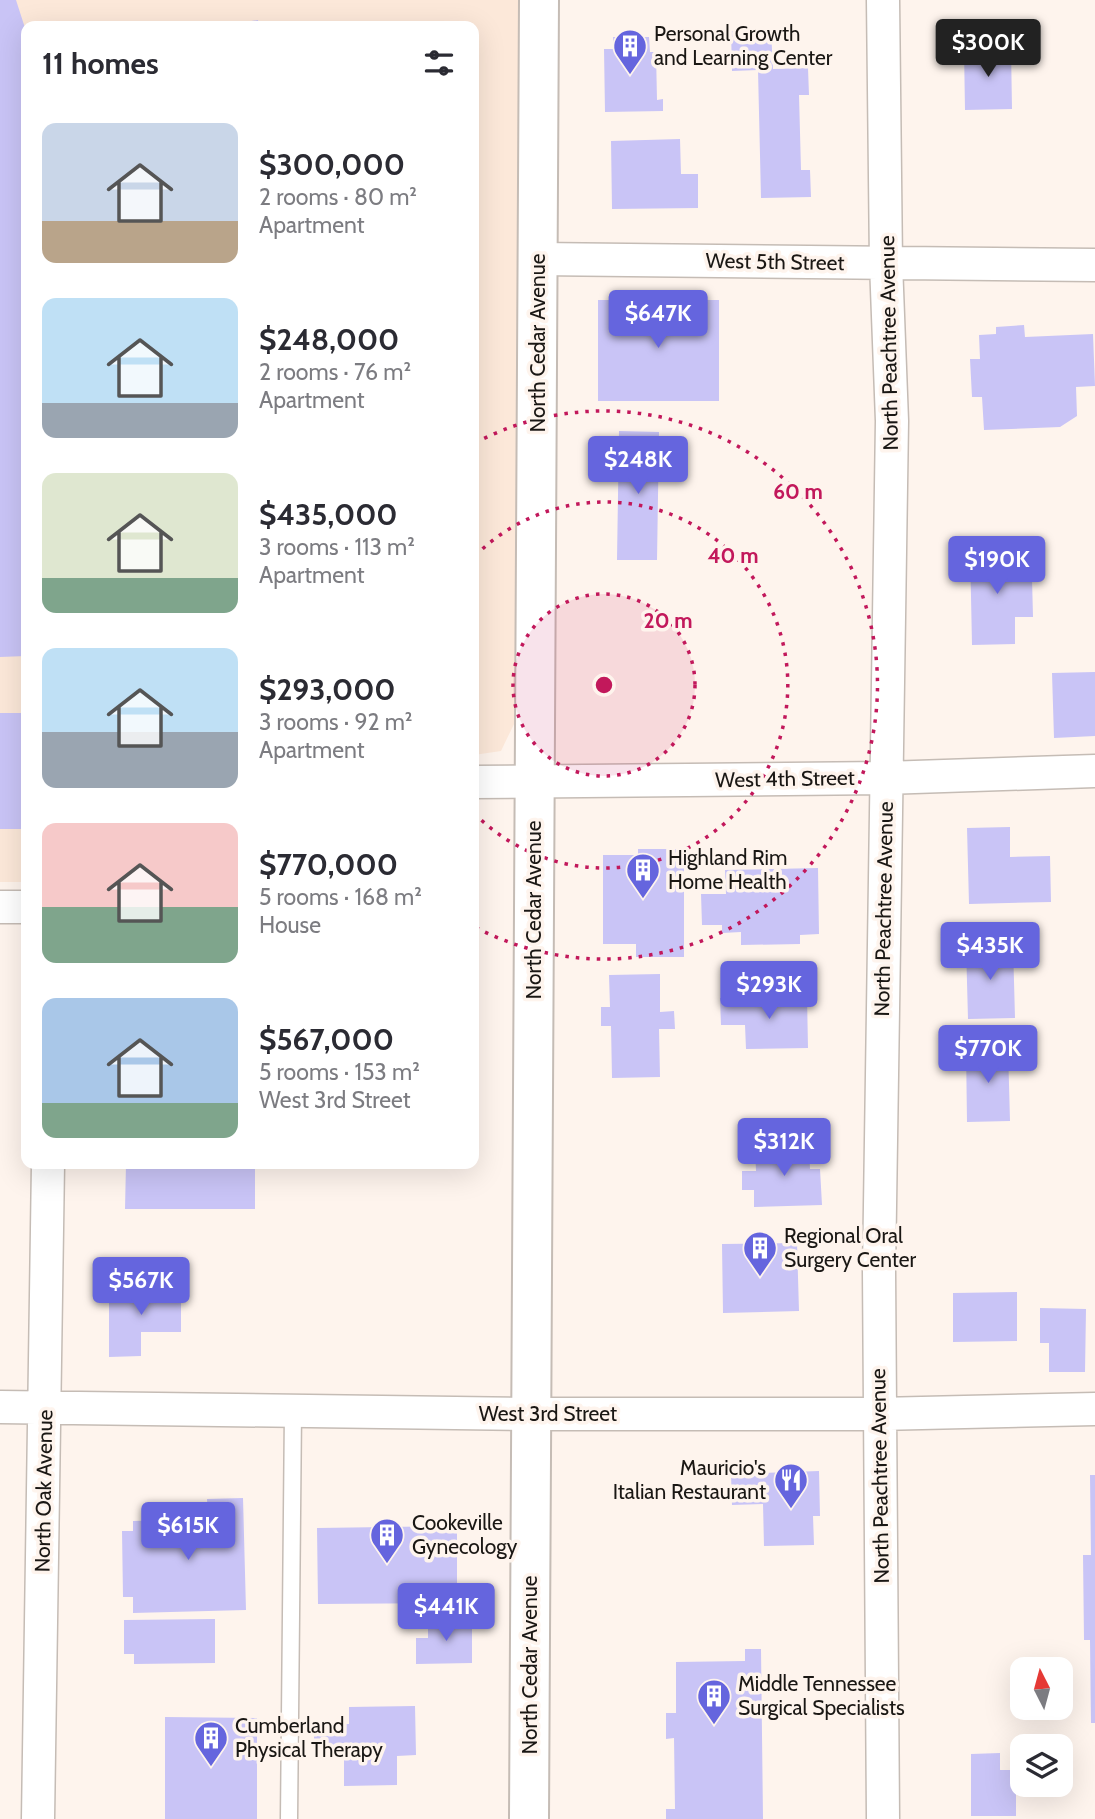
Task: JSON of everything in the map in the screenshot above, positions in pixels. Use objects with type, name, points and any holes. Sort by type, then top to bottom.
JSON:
[{"type":"street","name":"North Cedar Avenue","points":[[529,1819],[539,0]]},
{"type":"street","name":"North Peachtree Avenue","points":[[883,0],[886,263],[892,421],[879,1414],[883,1819]]},
{"type":"street","name":"West 5th Street","points":[[538,259],[1095,265]]},
{"type":"street","name":"West 4th Street","points":[[479,782],[886,778],[1095,771]]},
{"type":"street","points":[[0,907],[21,907]]},
{"type":"street","name":"North Oak Avenue","points":[[38,1819],[48,1169]]},
{"type":"street","name":"West 3rd Street","points":[[0,1407],[531,1414],[879,1414],[1095,1409]]},
{"type":"lane","points":[[289,1819],[293,1411]]},
{"type":"shaded area","points":[[0,0],[521,0],[515,722],[501,751],[479,754],[479,21],[21,21],[21,882],[0,882]]},
{"type":"building","points":[[0,0],[16,0],[23,21],[21,656],[0,657]]},
{"type":"building","points":[[771,30],[773,69],[808,68],[809,95],[799,95],[801,170],[810,170],[811,197],[761,198],[758,70],[732,71],[731,31]]},
{"type":"building","name":"Personal Growth and Learning Center","points":[[613,37],[649,37],[650,52],[656,52],[657,100],[663,99],[663,111],[605,112],[604,49],[614,49]]},
{"type":"building","points":[[1011,48],[1012,109],[965,110],[964,49]]},
{"type":"building","points":[[680,139],[681,174],[698,174],[698,208],[612,209],[611,141]]},
{"type":"building","points":[[598,300],[719,300],[719,401],[598,401]]},
{"type":"building","points":[[1024,325],[1025,337],[1093,334],[1095,386],[1076,387],[1077,416],[1060,427],[984,430],[982,397],[972,397],[970,359],[980,359],[979,335],[996,334],[996,327]]},
{"type":"building","points":[[619,431],[659,432],[657,560],[617,560]]},
{"type":"building","points":[[1013,547],[1014,578],[1032,578],[1033,617],[1015,617],[1015,644],[972,645],[970,548]]},
{"type":"building","points":[[1095,672],[1095,736],[1054,738],[1052,673]]},
{"type":"building","points":[[0,713],[21,713],[21,829],[0,829]]},
{"type":"building","points":[[1010,827],[1010,857],[1050,856],[1051,902],[969,904],[967,828]]},
{"type":"building","name":"Highland Rim Home Health","points":[[638,849],[684,849],[684,957],[636,957],[636,944],[603,944],[603,855],[638,855]]},
{"type":"building","points":[[818,868],[819,934],[800,935],[800,944],[741,945],[741,932],[722,933],[722,925],[702,925],[701,894],[726,894],[725,870]]},
{"type":"building","points":[[966,945],[1013,945],[1015,1018],[968,1019]]},
{"type":"building","points":[[660,974],[660,1012],[674,1011],[675,1029],[659,1029],[660,1077],[612,1078],[611,1026],[601,1026],[601,1007],[610,1007],[609,975]]},
{"type":"building","points":[[807,996],[808,1048],[746,1049],[745,1025],[721,1025],[720,998]]},
{"type":"building","points":[[966,1048],[1008,1048],[1010,1121],[967,1122]]},
{"type":"building","points":[[809,1145],[810,1169],[820,1169],[822,1205],[754,1207],[754,1190],[742,1190],[742,1171],[756,1171],[755,1147]]},
{"type":"building","points":[[126,1169],[255,1169],[255,1209],[125,1209]]},
{"type":"building","name":"Regional Oral Surgery Center","points":[[797,1243],[799,1311],[723,1313],[722,1244]]},
{"type":"building","points":[[109,1288],[181,1288],[181,1332],[141,1332],[141,1356],[109,1357]]},
{"type":"building","points":[[1017,1292],[1017,1341],[953,1342],[953,1293]]},
{"type":"building","points":[[1040,1308],[1086,1309],[1085,1372],[1049,1372],[1049,1343],[1040,1343]]},
{"type":"building","name":"Mauricio's Italian Restaurant","points":[[819,1471],[820,1516],[813,1516],[814,1545],[764,1546],[763,1504],[732,1505],[731,1474]]},
{"type":"building","points":[[1090,1475],[1095,1475],[1095,1723],[1091,1723],[1090,1640],[1084,1640],[1083,1555],[1091,1555]]},
{"type":"building","points":[[243,1498],[246,1610],[133,1613],[133,1597],[123,1597],[122,1531],[133,1531],[133,1521],[208,1519],[207,1499]]},
{"type":"building","name":"Cookeville Gynecology","points":[[457,1526],[457,1603],[318,1604],[317,1528]]},
{"type":"building","points":[[215,1619],[215,1663],[134,1664],[134,1654],[124,1654],[124,1620]]},
{"type":"building","points":[[472,1619],[472,1663],[416,1664],[416,1638],[428,1638],[428,1621]]},
{"type":"building","name":"Middle Tennessee Surgical Specialists","points":[[745,1649],[761,1649],[763,1819],[666,1819],[666,1809],[675,1809],[674,1738],[666,1739],[666,1713],[676,1713],[676,1662],[745,1661]]},
{"type":"building","points":[[415,1706],[416,1755],[397,1756],[397,1785],[344,1786],[344,1754],[314,1754],[314,1725],[349,1724],[349,1707]]},
{"type":"building","name":"Cumberland Physical Therapy","points":[[165,1717],[257,1718],[257,1819],[165,1819]]},
{"type":"building","points":[[1000,1753],[1000,1770],[1010,1770],[1010,1797],[1016,1797],[1016,1816],[971,1816],[971,1754]]},
{"type":"place","name":"Personal Growth and Learning Center","points":[[630,76]]},
{"type":"place","name":"Highland Rim Home Health","points":[[643,900]]},
{"type":"place","name":"Regional Oral Surgery Center","points":[[760,1278]]},
{"type":"place","name":"Mauricio's Italian Restaurant","points":[[791,1510]]},
{"type":"place","name":"Cookeville Gynecology","points":[[387,1565]]},
{"type":"place","name":"Middle Tennessee Surgical Specialists","points":[[714,1726]]},
{"type":"place","name":"Cumberland Physical Therapy","points":[[211,1768]]}]
